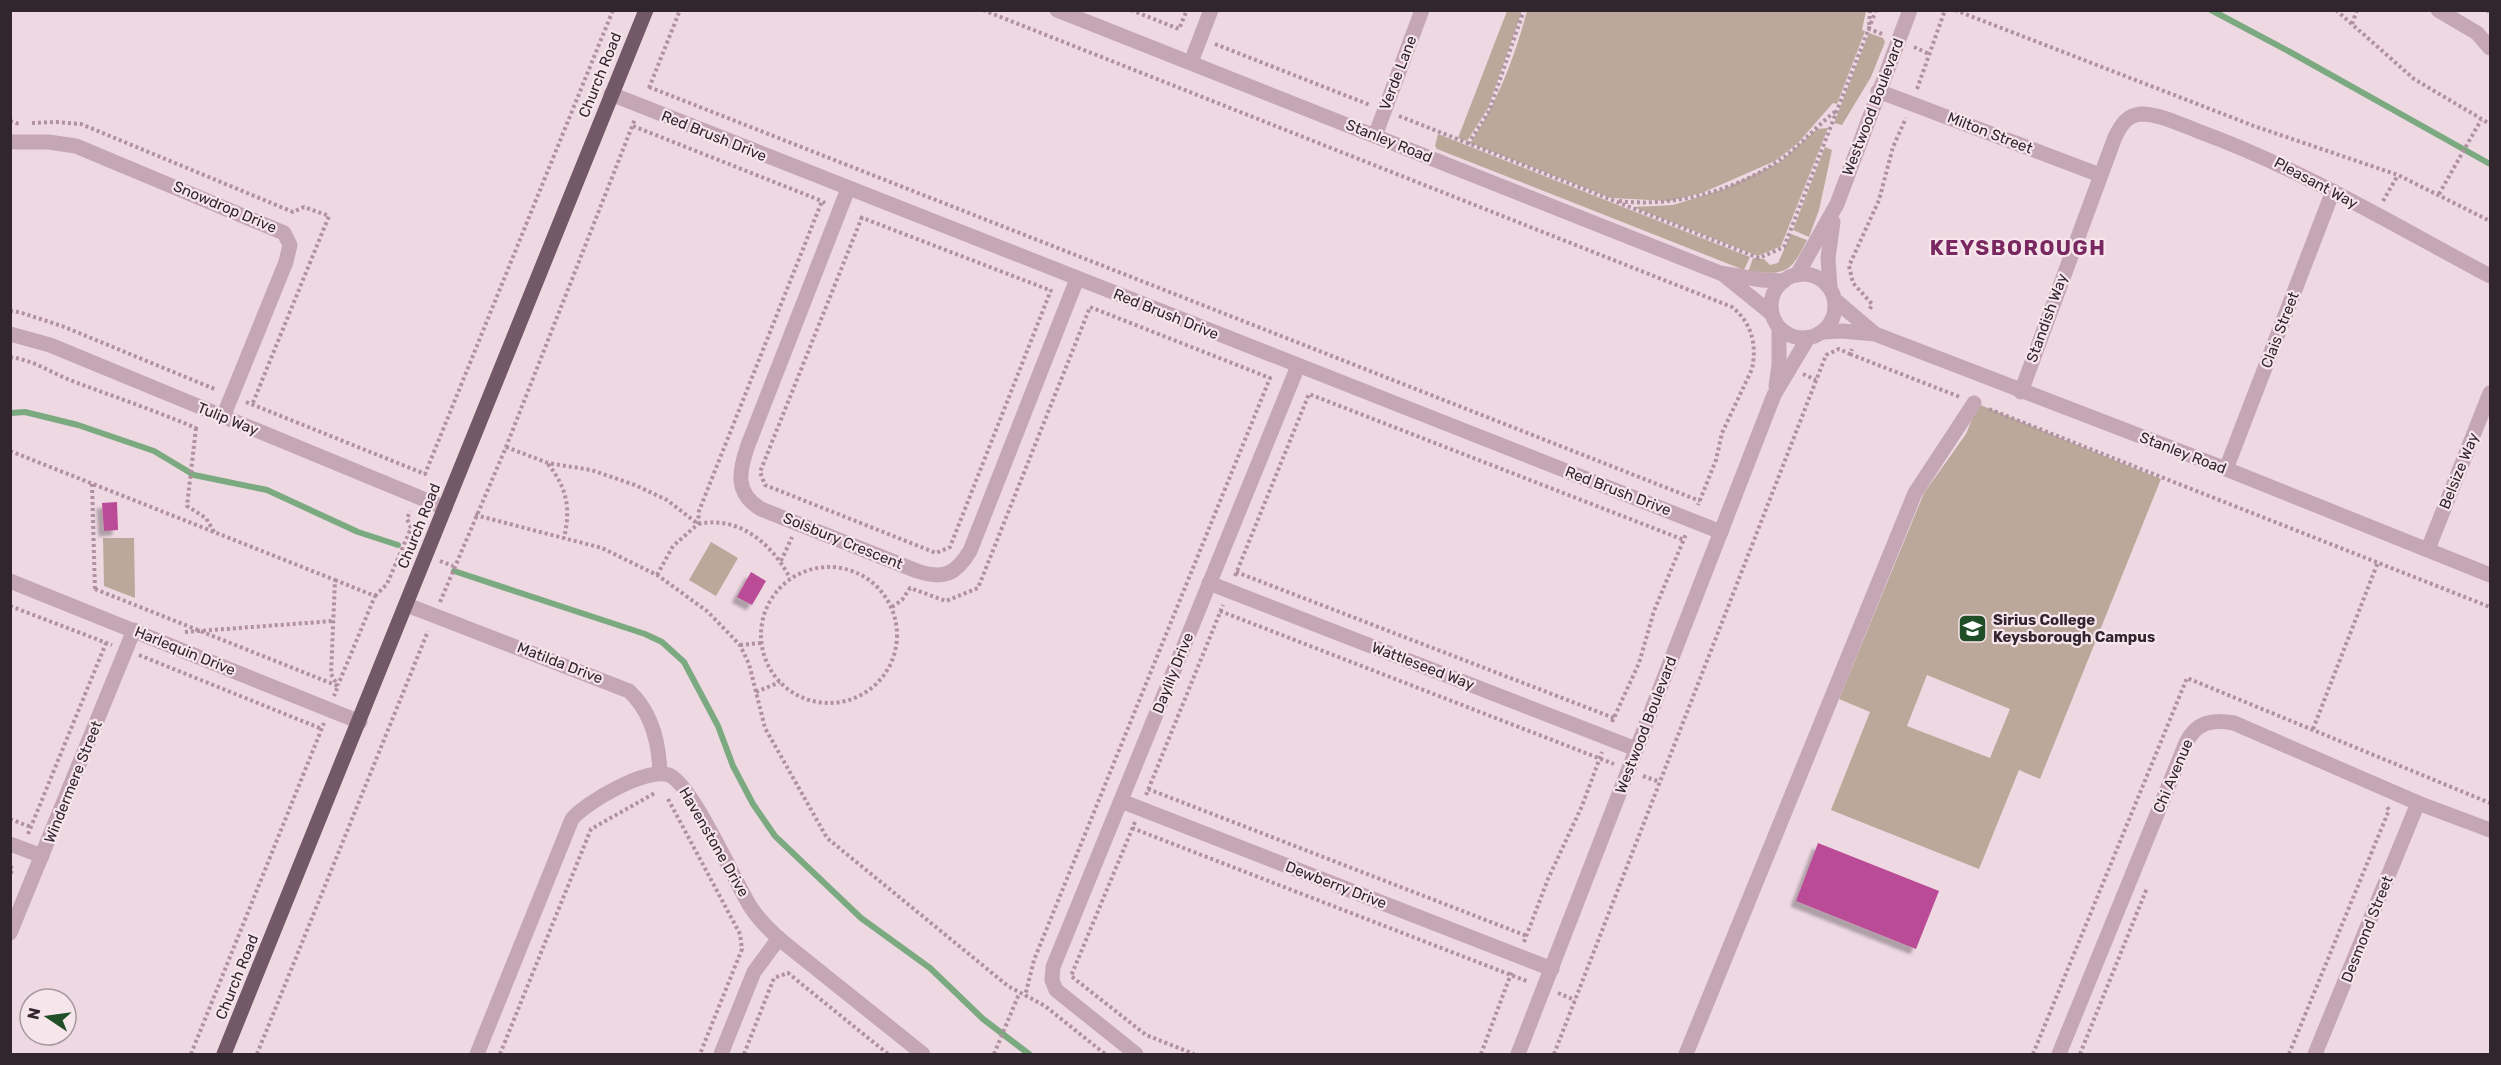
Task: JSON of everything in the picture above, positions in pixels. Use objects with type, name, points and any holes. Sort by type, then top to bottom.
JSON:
[{"type":"main road","name":"Church Road","points":[[224,1054],[360,722],[645,10]]},
{"type":"street","name":"Stanley Road","points":[[1057,10],[1720,273],[1762,280],[1790,278]]},
{"type":"street","points":[[1191,63],[1210,10]]},
{"type":"street","name":"Verde Lane","points":[[1374,136],[1422,10]]},
{"type":"street","name":"Westwood Boulevard","points":[[1832,294],[1828,246],[1836,204],[1910,10]]},
{"type":"street","points":[[2438,10],[2477,33],[2490,48]]},
{"type":"street","name":"Milton Street","points":[[1878,91],[2100,175]]},
{"type":"street","name":"Red Brush Drive","points":[[612,94],[1721,532]]},
{"type":"street","name":"Pleasant Way","points":[[2133,116],[2141,114],[2169,120],[2262,155],[2490,276]]},
{"type":"street","name":"Standish Way","points":[[2021,392],[2100,175],[2120,128],[2133,116]]},
{"type":"street","name":"Snowdrop Drive","points":[[10,142],[61,143],[76,146],[284,233],[290,245],[286,262],[223,417]]},
{"type":"street","name":"Solsbury Crescent","points":[[848,189],[748,446],[740,481],[746,498],[761,508],[917,571],[944,576],[955,572],[970,550],[1077,279]]},
{"type":"street","name":"Clais Street","points":[[2226,469],[2333,191]]},
{"type":"street","name":"Westwood Boulevard","points":[[1790,278],[1836,204]]},
{"type":"street","name":"Stanley Road","points":[[1720,273],[1772,314]]},
{"type":"street","points":[[1832,294],[1833,317],[1823,332],[1808,338],[1798,338],[1779,328],[1772,314],[1773,296],[1790,278],[1815,276],[1832,294],[1861,328]]},
{"type":"street","name":"Westwood Boulevard","points":[[1774,395],[1779,365],[1779,328]]},
{"type":"street","name":"Stanley Road","points":[[1823,332],[1861,328],[2490,574]]},
{"type":"street","name":"Tulip Way","points":[[10,334],[42,342],[445,508]]},
{"type":"street","name":"Westwood Boulevard","points":[[1518,1054],[1774,395],[1808,338]]},
{"type":"street","name":"Daylily Drive","points":[[1136,1054],[1062,997],[1052,980],[1053,967],[1298,366]]},
{"type":"street","name":"Belsize Way","points":[[2428,549],[2490,393]]},
{"type":"street","points":[[1686,1054],[1914,493],[1974,403]]},
{"type":"street","name":"Harlequin Drive","points":[[10,581],[360,722]]},
{"type":"street","name":"Wattleseed Way","points":[[1209,583],[1636,749]]},
{"type":"street","name":"Matilda Drive","points":[[407,605],[629,691],[645,711],[654,730],[660,773]]},
{"type":"street","name":"Windermere Street","points":[[10,933],[134,630]]},
{"type":"street","name":"Chi Avenue","points":[[2059,1054],[2192,732],[2206,722],[2217,720],[2234,723],[2418,803],[2490,830]]},
{"type":"street","points":[[477,1054],[573,819],[587,805],[643,776],[660,773]]},
{"type":"street","name":"Havenstone Drive","points":[[660,773],[671,776],[686,788],[752,908],[779,938],[923,1054]]},
{"type":"street","name":"Dewberry Drive","points":[[1121,801],[1552,969]]},
{"type":"street","name":"Desmond Street","points":[[2316,1054],[2418,803]]},
{"type":"street","points":[[16,846],[42,856]]},
{"type":"street","points":[[721,1054],[754,972],[779,938]]},
{"type":"path","points":[[191,1054],[375,596],[387,584],[411,528],[407,519],[613,10]]},
{"type":"path","points":[[256,1054],[475,515],[506,447],[680,10]]},
{"type":"path","points":[[983,10],[1732,307],[1745,320],[1754,345],[1752,369],[1722,434],[1716,460],[1654,611],[1639,663],[1614,718],[1582,806],[1548,879],[1481,1054]]},
{"type":"path","points":[[1131,10],[1179,29],[1187,10]]},
{"type":"path","points":[[1468,144],[1489,111],[1524,10]]},
{"type":"path","points":[[1869,29],[1870,10]]},
{"type":"path","points":[[1200,38],[1759,258],[1784,247],[1876,10]]},
{"type":"path","points":[[1850,354],[1872,304],[1862,296],[1853,283],[1849,266],[1879,200],[1893,147],[1913,103],[1922,69],[1945,10]]},
{"type":"path","points":[[1956,10],[2254,126],[2398,175],[2490,221]]},
{"type":"path","points":[[2336,10],[2414,79],[2490,124]]},
{"type":"path","points":[[2352,24],[2357,10]]},
{"type":"path","points":[[649,87],[1700,501]]},
{"type":"path","points":[[1612,200],[1642,204],[1682,201],[1742,179],[1788,154],[1838,110]]},
{"type":"path","points":[[2439,194],[2481,120]]},
{"type":"path","points":[[633,126],[1270,378],[1034,960],[1025,996]]},
{"type":"path","points":[[2376,215],[2398,175]]},
{"type":"path","points":[[698,524],[699,511],[822,201]]},
{"type":"path","points":[[862,217],[760,472],[765,485],[936,553],[950,547],[1051,290]]},
{"type":"path","points":[[892,607],[902,600],[910,588],[946,601],[978,588],[1090,307]]},
{"type":"path","points":[[10,311],[63,326],[425,474]]},
{"type":"path","points":[[1554,1054],[1826,355],[1839,349],[2490,607]]},
{"type":"path","points":[[1194,1054],[1146,1035],[1071,976],[1309,394],[1684,540]]},
{"type":"path","points":[[196,428],[187,506],[206,518],[214,532]]},
{"type":"path","points":[[506,447],[548,463],[591,470],[635,484],[667,500],[698,524]]},
{"type":"path","points":[[10,451],[375,596]]},
{"type":"path","points":[[548,463],[561,481],[568,502],[569,514],[564,538]]},
{"type":"path","points":[[92,484],[96,616]]},
{"type":"path","points":[[475,515],[602,548],[657,575],[700,605],[740,645],[749,664],[765,728],[828,838],[1019,994],[1045,1006],[1105,1054]]},
{"type":"path","points":[[657,575],[673,546],[698,524],[719,522],[756,536],[781,561],[790,579]]},
{"type":"path","points":[[2313,729],[2378,562]]},
{"type":"path","points":[[818,568],[848,569],[866,577],[881,590],[892,607],[897,627],[896,648],[888,668],[875,685],[858,697],[838,703],[816,702],[797,695],[780,682],[767,664],[761,643],[762,624],[767,607],[777,591],[790,579],[818,568]]},
{"type":"path","points":[[1236,572],[1614,718]]},
{"type":"path","points":[[335,580],[331,674],[338,686]]},
{"type":"path","points":[[95,589],[338,686]]},
{"type":"path","points":[[10,606],[322,729]]},
{"type":"path","points":[[1220,611],[1660,782]]},
{"type":"path","points":[[164,665],[177,633],[333,621]]},
{"type":"path","points":[[10,875],[16,846],[31,827],[106,643]]},
{"type":"path","points":[[740,645],[761,643]]},
{"type":"path","points":[[2033,1054],[2187,678],[2490,803]]},
{"type":"path","points":[[756,692],[780,682]]},
{"type":"path","points":[[500,1054],[591,829],[662,789],[740,934],[742,949],[700,1054]]},
{"type":"path","points":[[1148,789],[1527,936]]},
{"type":"path","points":[[2289,1054],[2389,810],[2384,800]]},
{"type":"path","points":[[10,819],[31,827]]},
{"type":"path","points":[[1132,828],[1575,1000]]},
{"type":"path","points":[[2080,1054],[2151,880]]},
{"type":"path","points":[[744,1054],[774,978],[788,973],[888,1054]]},
{"type":"path","points":[[994,1054],[1019,994]]},
{"type":"shaded area","points":[[1527,10],[1866,11],[1862,30],[1865,31],[1837,104],[1833,103],[1798,143],[1775,161],[1702,193],[1669,201],[1611,198],[1470,143],[1489,112],[1504,79]]},
{"type":"shaded area","points":[[1507,11],[1522,11],[1488,108],[1467,141],[1458,138]]},
{"type":"shaded area","points":[[1869,33],[1883,38],[1885,42],[1871,77],[1842,125],[1834,123]]},
{"type":"shaded area","points":[[1828,128],[1781,246],[1758,256],[1633,207],[1673,205],[1724,189],[1780,162],[1817,129]]},
{"type":"shaded area","points":[[1438,134],[1750,257],[1744,270],[1437,149],[1435,146]]},
{"type":"shaded area","points":[[1825,147],[1832,150],[1819,210],[1809,237],[1793,230]]},
{"type":"shaded area","points":[[1791,234],[1807,240],[1791,266],[1778,272],[1748,272],[1753,258],[1764,259],[1770,265],[1778,263]]},
{"type":"shaded area","points":[[1978,404],[2161,479],[2040,779],[2019,770],[1979,869],[1831,810],[1870,712],[1839,699],[1924,493],[1966,434]],"holes":[[[1927,675],[2010,709],[1990,758],[1907,726]]]},
{"type":"shaded area","points":[[103,538],[134,538],[135,598],[104,586]]},
{"type":"shaded area","points":[[711,542],[738,558],[716,596],[689,580]]},
{"type":"building","points":[[117,502],[118,530],[104,531],[102,503]]},
{"type":"building","points":[[751,572],[766,581],[752,605],[737,597]]},
{"type":"building","points":[[1818,843],[1939,891],[1916,949],[1796,901]]},
{"type":"waterway","points":[[2211,10],[2490,164]]},
{"type":"waterway","points":[[10,413],[25,412],[78,425],[154,451],[194,475],[267,490],[358,532],[398,545]]},
{"type":"waterway","points":[[454,571],[645,634],[662,642],[684,662],[718,726],[733,766],[753,804],[775,836],[861,918],[930,968],[983,1019],[1029,1054]]},
{"type":"place","name":"Sirius College Keysborough Campus","points":[[1972,629]]},
{"type":"district","name":"KEYSBOROUGH","points":[[2018,247]]}]
